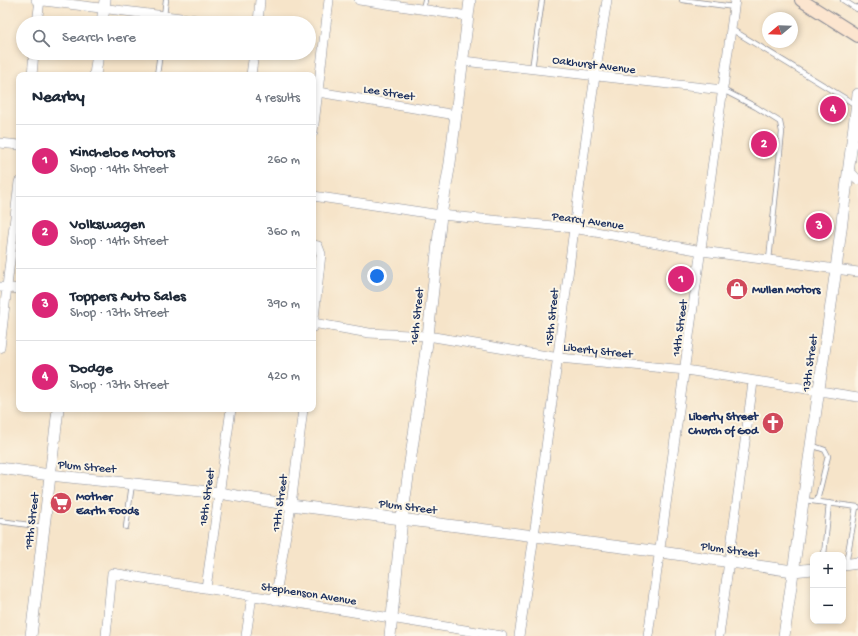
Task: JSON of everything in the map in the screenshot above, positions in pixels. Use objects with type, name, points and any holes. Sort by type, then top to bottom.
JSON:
[{"type":"main road","points":[[801,0],[858,36]]},
{"type":"main road","points":[[816,0],[858,26]]},
{"type":"street","points":[[36,0],[104,4],[152,16]]},
{"type":"street","points":[[38,16],[40,0]]},
{"type":"street","points":[[259,16],[260,0]]},
{"type":"street","points":[[316,108],[329,0]]},
{"type":"street","points":[[359,0],[424,5],[468,16]]},
{"type":"street","name":"16th Street","points":[[390,636],[402,519],[428,336],[441,215],[450,163],[470,0]]},
{"type":"street","name":"15th Street","points":[[519,636],[535,536],[559,358],[573,228],[594,77],[607,0]]},
{"type":"street","name":"14th Street","points":[[648,636],[661,552],[735,3]]},
{"type":"street","points":[[103,16],[104,4]]},
{"type":"street","points":[[32,72],[33,60]]},
{"type":"street","points":[[95,72],[97,60]]},
{"type":"street","points":[[251,72],[253,60]]},
{"type":"street","name":"Oakhurst Avenue","points":[[463,61],[594,77],[723,90]]},
{"type":"street","name":"Lee Street","points":[[318,92],[456,115]]},
{"type":"street","name":"13th Street","points":[[784,636],[836,269],[858,94]]},
{"type":"street","points":[[0,143],[16,145]]},
{"type":"street","points":[[848,169],[858,180]]},
{"type":"street","name":"Pearcy Avenue","points":[[316,196],[441,215],[573,228],[702,250],[858,272]]},
{"type":"street","points":[[0,348],[3,287],[16,202]]},
{"type":"street","points":[[316,246],[318,246],[321,254],[316,297]]},
{"type":"street","points":[[3,287],[16,289]]},
{"type":"street","name":"Liberty Street","points":[[316,324],[369,333],[428,336],[559,358],[686,370],[753,382],[858,397]]},
{"type":"street","points":[[719,636],[753,382]]},
{"type":"street","name":"19th Street","points":[[31,636],[58,412]]},
{"type":"street","name":"18th Street","points":[[206,588],[231,412]]},
{"type":"street","name":"17th Street","points":[[275,600],[291,505],[303,412]]},
{"type":"street","name":"Plum Street","points":[[0,468],[50,475],[219,493],[291,505],[661,552],[793,571],[810,569]]},
{"type":"street","points":[[846,565],[858,564]]},
{"type":"street","name":"Stephenson Avenue","points":[[106,636],[112,573],[392,618],[464,633],[502,636]]},
{"type":"street","points":[[246,636],[252,596]]},
{"type":"lane","points":[[164,16],[166,0]]},
{"type":"lane","points":[[532,69],[542,0]]},
{"type":"lane","points":[[682,0],[735,3]]},
{"type":"lane","points":[[843,0],[857,8],[858,7]]},
{"type":"lane","points":[[731,29],[857,106]]},
{"type":"lane","points":[[157,72],[159,60]]},
{"type":"lane","points":[[723,90],[756,107],[780,122],[782,132],[769,260]]},
{"type":"lane","points":[[811,445],[825,450],[828,456],[818,502]]},
{"type":"lane","points":[[126,527],[132,484]]},
{"type":"lane","points":[[803,500],[857,507],[846,556]]},
{"type":"lane","points":[[824,552],[829,503]]},
{"type":"lane","points":[[0,521],[44,527]]},
{"type":"place","name":"Dodge","points":[[833,109]]},
{"type":"place","name":"Volkswagen","points":[[764,144]]},
{"type":"place","name":"Toppers Auto Sales","points":[[819,226]]},
{"type":"place","name":"Kincheloe Motors","points":[[681,279]]},
{"type":"place","name":"Mullen Motors","points":[[737,289]]},
{"type":"place","name":"Liberty Street Church of God","points":[[773,423]]},
{"type":"place","name":"Mother Earth Foods","points":[[61,503]]}]
